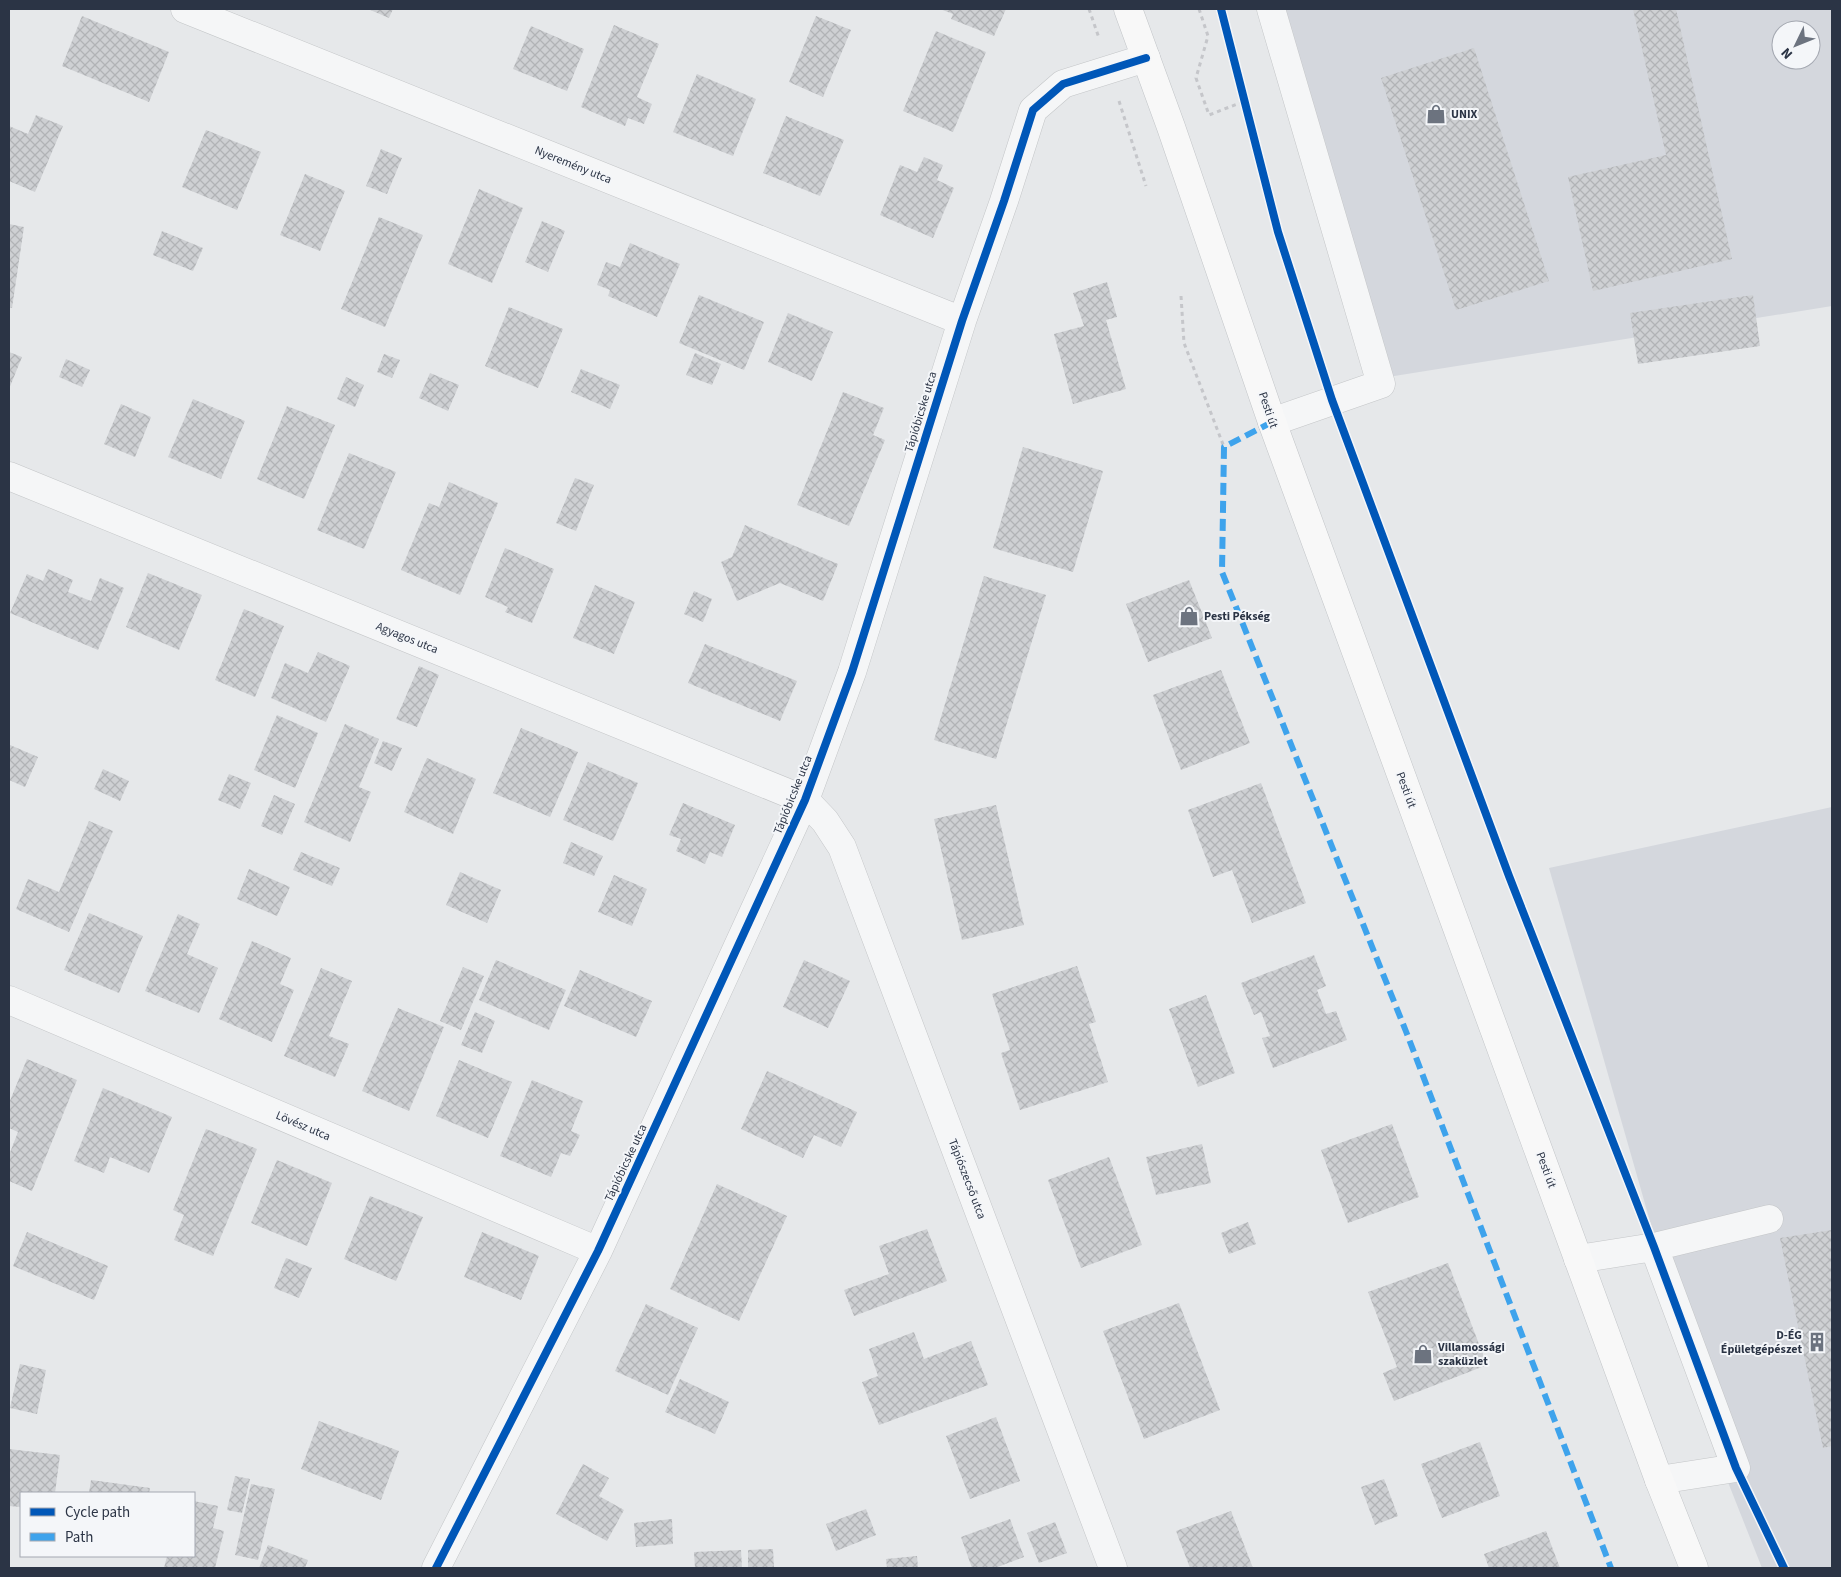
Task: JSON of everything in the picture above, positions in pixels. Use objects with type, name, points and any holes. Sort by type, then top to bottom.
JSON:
[{"type":"main road","name":"Pesti út","points":[[1128,9],[1272,422],[1659,1480],[1694,1568]]},
{"type":"street","name":"Nyeremény utca","points":[[185,9],[962,321]]},
{"type":"street","points":[[1272,9],[1381,384],[1272,422]]},
{"type":"street","name":"Tápióbicske utca","points":[[436,1568],[598,1251],[805,800],[852,672],[962,321],[1004,201],[1033,110],[1063,84],[1146,58]]},
{"type":"street","name":"Agyagos utca","points":[[9,476],[805,800]]},
{"type":"street","name":"Tápiószecső utca","points":[[805,800],[825,821],[842,847],[1113,1568]]},
{"type":"street","name":"Lövész utca","points":[[9,1000],[598,1251]]},
{"type":"street","points":[[1578,1259],[1654,1247],[1769,1219]]},
{"type":"street","points":[[1654,1247],[1736,1468],[1659,1480]]},
{"type":"path","points":[[1199,9],[1208,36],[1196,78],[1209,116],[1245,101]]},
{"type":"path","points":[[1243,92],[1248,110]]},
{"type":"path","points":[[1132,140],[1146,186]]},
{"type":"path","points":[[1181,296],[1184,343],[1224,447]]},
{"type":"shaded area","points":[[1270,9],[1832,9],[1832,306],[1388,377]]},
{"type":"shaded area","points":[[1832,807],[1832,1568],[1762,1568],[1716,1452],[1549,868]]},
{"type":"building","points":[[368,9],[393,9],[389,18]]},
{"type":"building","points":[[940,9],[1006,9],[994,36],[951,19],[953,14]]},
{"type":"building","points":[[1633,9],[1676,9],[1732,259],[1593,291],[1568,177],[1666,155]]},
{"type":"building","points":[[82,16],[169,52],[149,102],[62,66]]},
{"type":"building","points":[[816,16],[851,30],[823,97],[789,82]]},
{"type":"building","points":[[614,25],[659,44],[637,97],[652,104],[644,124],[628,118],[625,126],[581,107]]},
{"type":"building","points":[[531,26],[584,49],[567,91],[513,69]]},
{"type":"building","points":[[936,31],[986,52],[953,132],[903,111]]},
{"type":"building","points":[[1474,48],[1549,281],[1456,310],[1381,78]]},
{"type":"building","points":[[697,74],[756,99],[733,156],[673,132]]},
{"type":"building","points":[[36,115],[63,126],[35,192],[9,181],[9,126],[28,134]]},
{"type":"building","points":[[786,116],[844,140],[820,196],[763,173]]},
{"type":"building","points":[[206,130],[261,152],[237,210],[182,187]]},
{"type":"building","points":[[381,149],[402,158],[387,194],[366,186]]},
{"type":"building","points":[[924,157],[943,165],[937,180],[954,188],[933,238],[880,215],[900,165],[917,172]]},
{"type":"building","points":[[305,174],[345,191],[320,251],[280,235]]},
{"type":"building","points":[[479,189],[523,208],[492,283],[448,264]]},
{"type":"building","points":[[379,217],[423,235],[385,327],[341,309]]},
{"type":"building","points":[[542,221],[565,231],[548,272],[525,262]]},
{"type":"building","points":[[9,224],[24,227],[12,308],[9,308]]},
{"type":"building","points":[[162,231],[203,248],[193,271],[153,255]]},
{"type":"building","points":[[630,243],[680,264],[657,317],[608,296],[610,290],[597,285],[606,262],[620,267]]},
{"type":"building","points":[[1107,282],[1117,317],[1106,320],[1126,389],[1073,404],[1054,334],[1084,326],[1073,293]]},
{"type":"building","points":[[699,295],[764,322],[744,370],[679,343]]},
{"type":"building","points":[[1753,295],[1760,346],[1638,364],[1630,313]]},
{"type":"building","points":[[509,307],[563,329],[538,388],[485,366]]},
{"type":"building","points":[[788,313],[833,332],[812,381],[768,362]]},
{"type":"building","points":[[9,352],[22,357],[9,389]]},
{"type":"building","points":[[695,353],[721,364],[712,385],[686,375]]},
{"type":"building","points":[[384,354],[400,360],[392,378],[377,372]]},
{"type":"building","points":[[66,359],[90,370],[82,387],[59,377]]},
{"type":"building","points":[[581,369],[620,385],[610,409],[571,392]]},
{"type":"building","points":[[430,373],[459,385],[448,411],[419,398]]},
{"type":"building","points":[[346,377],[364,385],[355,407],[337,399]]},
{"type":"building","points":[[843,392],[884,408],[873,435],[885,440],[849,526],[797,505]]},
{"type":"building","points":[[193,399],[245,421],[221,479],[168,457]]},
{"type":"building","points":[[121,404],[151,417],[135,457],[104,444]]},
{"type":"building","points":[[287,406],[335,425],[304,499],[257,479]]},
{"type":"building","points":[[1023,447],[1103,471],[1073,572],[993,548]]},
{"type":"building","points":[[349,453],[396,472],[364,549],[317,530]]},
{"type":"building","points":[[575,478],[594,485],[576,531],[556,523]]},
{"type":"building","points":[[449,482],[498,503],[460,595],[401,570],[429,503],[439,507]]},
{"type":"building","points":[[745,525],[838,564],[823,601],[780,583],[737,601],[721,562],[732,557]]},
{"type":"building","points":[[505,548],[554,569],[532,623],[505,612],[508,607],[485,597]]},
{"type":"building","points":[[48,569],[73,580],[68,592],[91,601],[100,578],[124,588],[98,650],[10,613],[27,574],[43,581]]},
{"type":"building","points":[[148,573],[202,595],[179,650],[126,627]]},
{"type":"building","points":[[984,576],[1046,595],[996,759],[934,740]]},
{"type":"building","points":[[1189,580],[1212,638],[1148,662],[1126,604]]},
{"type":"building","points":[[595,585],[635,602],[614,654],[573,638]]},
{"type":"building","points":[[694,591],[712,599],[703,622],[684,614]]},
{"type":"building","points":[[244,609],[284,626],[255,697],[215,680]]},
{"type":"building","points":[[705,644],[797,681],[780,721],[688,683]]},
{"type":"building","points":[[318,652],[350,666],[326,722],[271,698],[285,663],[308,673]]},
{"type":"building","points":[[419,666],[439,675],[417,727],[396,719]]},
{"type":"building","points":[[1221,670],[1250,743],[1181,770],[1153,695]]},
{"type":"building","points":[[277,715],[318,733],[295,788],[254,770]]},
{"type":"building","points":[[345,724],[379,739],[359,787],[371,792],[350,842],[304,822]]},
{"type":"building","points":[[521,728],[578,752],[550,817],[493,793]]},
{"type":"building","points":[[383,741],[402,748],[392,771],[374,763]]},
{"type":"building","points":[[10,745],[38,757],[25,787],[9,780]]},
{"type":"building","points":[[427,758],[476,779],[453,834],[404,812]]},
{"type":"building","points":[[588,762],[638,783],[613,841],[563,820]]},
{"type":"building","points":[[103,769],[129,781],[120,801],[94,789]]},
{"type":"building","points":[[229,774],[251,783],[240,809],[218,800]]},
{"type":"building","points":[[1261,783],[1306,903],[1252,923],[1232,870],[1213,877],[1188,810]]},
{"type":"building","points":[[274,795],[295,804],[282,835],[261,826]]},
{"type":"building","points":[[683,803],[735,825],[722,857],[710,852],[705,864],[676,851],[681,839],[669,835]]},
{"type":"building","points":[[996,805],[1024,925],[962,940],[934,819]]},
{"type":"building","points":[[89,821],[113,831],[69,932],[16,909],[28,879],[59,892]]},
{"type":"building","points":[[571,842],[603,856],[594,876],[563,863]]},
{"type":"building","points":[[301,852],[340,868],[332,886],[293,870]]},
{"type":"building","points":[[249,869],[290,887],[277,916],[237,899]]},
{"type":"building","points":[[460,872],[501,890],[487,923],[446,905]]},
{"type":"building","points":[[614,875],[647,889],[632,926],[598,912]]},
{"type":"building","points":[[89,913],[143,936],[119,993],[64,970]]},
{"type":"building","points":[[178,914],[200,924],[187,954],[218,968],[199,1013],[145,991]]},
{"type":"building","points":[[252,941],[291,958],[280,984],[294,990],[272,1042],[219,1019]]},
{"type":"building","points":[[1314,955],[1326,986],[1317,990],[1326,1014],[1336,1011],[1347,1040],[1273,1068],[1262,1038],[1270,1036],[1261,1012],[1254,1015],[1241,983]]},
{"type":"building","points":[[496,960],[566,990],[549,1030],[479,1000]]},
{"type":"building","points":[[804,960],[850,981],[828,1028],[783,1007]]},
{"type":"building","points":[[1077,966],[1096,1022],[1089,1024],[1108,1082],[1020,1110],[1001,1053],[1010,1050],[992,994]]},
{"type":"building","points":[[463,967],[484,976],[461,1030],[440,1021]]},
{"type":"building","points":[[321,968],[352,981],[329,1036],[349,1044],[335,1077],[284,1056]]},
{"type":"building","points":[[580,970],[652,1001],[636,1037],[564,1006]]},
{"type":"building","points":[[1206,995],[1235,1073],[1198,1087],[1169,1009]]},
{"type":"building","points":[[398,1008],[444,1027],[409,1111],[362,1091]]},
{"type":"building","points":[[475,1012],[495,1021],[482,1053],[461,1045]]},
{"type":"building","points":[[27,1059],[77,1080],[32,1191],[9,1181],[9,1155],[18,1132],[9,1128],[9,1103]]},
{"type":"building","points":[[459,1060],[512,1082],[488,1138],[436,1116]]},
{"type":"building","points":[[767,1071],[857,1112],[841,1147],[814,1135],[803,1158],[741,1129]]},
{"type":"building","points":[[532,1080],[583,1101],[571,1131],[580,1135],[570,1156],[561,1153],[551,1177],[500,1156]]},
{"type":"building","points":[[103,1088],[172,1117],[149,1173],[110,1157],[104,1173],[74,1161]]},
{"type":"building","points":[[1392,1124],[1419,1197],[1348,1223],[1321,1150]]},
{"type":"building","points":[[206,1129],[257,1149],[213,1256],[174,1240],[184,1215],[173,1210]]},
{"type":"building","points":[[1202,1144],[1211,1183],[1156,1195],[1146,1157]]},
{"type":"building","points":[[1109,1157],[1142,1245],[1081,1268],[1048,1180]]},
{"type":"building","points":[[277,1160],[332,1183],[307,1246],[251,1223]]},
{"type":"building","points":[[717,1184],[787,1216],[739,1321],[670,1289]]},
{"type":"building","points":[[370,1196],[423,1217],[396,1281],[344,1259]]},
{"type":"building","points":[[1248,1222],[1256,1244],[1229,1254],[1221,1233]]},
{"type":"building","points":[[927,1229],[947,1281],[854,1316],[844,1290],[889,1274],[879,1246]]},
{"type":"building","name":"D-ÉG Épületgépészet","points":[[1832,1230],[1832,1446],[1823,1448],[1780,1238]]},
{"type":"building","points":[[27,1232],[108,1266],[94,1300],[13,1266]]},
{"type":"building","points":[[482,1232],[539,1256],[521,1300],[464,1277]]},
{"type":"building","points":[[286,1258],[312,1268],[299,1298],[274,1288]]},
{"type":"building","points":[[1448,1263],[1487,1365],[1394,1401],[1383,1373],[1397,1367],[1368,1292]]},
{"type":"building","points":[[1179,1303],[1220,1410],[1144,1439],[1103,1331]]},
{"type":"building","points":[[646,1304],[698,1328],[668,1395],[615,1371]]},
{"type":"building","points":[[914,1332],[924,1359],[971,1341],[988,1385],[879,1425],[862,1382],[878,1376],[869,1349]]},
{"type":"building","points":[[20,1364],[46,1370],[37,1414],[10,1408]]},
{"type":"building","points":[[680,1379],[729,1402],[715,1434],[665,1412]]},
{"type":"building","points":[[996,1417],[1020,1481],[970,1499],[946,1436]]},
{"type":"building","points":[[319,1421],[399,1451],[381,1500],[301,1469]]},
{"type":"building","points":[[1480,1442],[1500,1496],[1442,1518],[1421,1464]]},
{"type":"building","points":[[9,1449],[60,1455],[55,1492],[20,1492],[20,1507],[9,1506]]},
{"type":"building","points":[[583,1464],[609,1478],[599,1496],[624,1510],[607,1541],[556,1514]]},
{"type":"building","points":[[235,1476],[250,1479],[242,1513],[227,1510]]},
{"type":"building","points":[[1384,1479],[1398,1516],[1375,1525],[1361,1487]]},
{"type":"building","points":[[91,1480],[150,1488],[149,1492],[89,1492]]},
{"type":"building","points":[[251,1484],[275,1489],[258,1560],[235,1555]]},
{"type":"building","points":[[195,1501],[218,1506],[213,1528],[224,1531],[215,1568],[164,1568],[167,1557],[195,1557]]},
{"type":"building","points":[[866,1509],[876,1535],[836,1551],[826,1524]]},
{"type":"building","points":[[1231,1511],[1253,1568],[1190,1568],[1176,1531]]},
{"type":"building","points":[[672,1519],[673,1544],[636,1547],[634,1523]]},
{"type":"building","points":[[1010,1519],[1024,1557],[995,1568],[972,1568],[961,1537]]},
{"type":"building","points":[[1055,1522],[1067,1553],[1039,1563],[1027,1533]]},
{"type":"building","points":[[1546,1531],[1560,1568],[1489,1568],[1484,1554]]},
{"type":"building","points":[[268,1545],[308,1560],[305,1568],[259,1568]]},
{"type":"building","points":[[773,1549],[774,1568],[748,1568],[748,1550]]},
{"type":"building","points":[[741,1550],[742,1568],[695,1568],[694,1552]]},
{"type":"building","points":[[917,1556],[918,1568],[887,1568],[886,1559]]},
{"type":"marked path","points":[[1272,422],[1224,447],[1222,572],[1407,1034],[1611,1568]]},
{"type":"cycle path","points":[[1221,9],[1278,232],[1332,400],[1509,876],[1654,1247],[1736,1468],[1784,1568]]},
{"type":"cycle path","points":[[436,1568],[598,1251],[805,800],[852,672],[962,321],[1004,201],[1033,110],[1063,84],[1146,58]]},
{"type":"place","name":"UNIX","points":[[1436,114]]},
{"type":"place","name":"Pesti Pékség","points":[[1189,616]]},
{"type":"place","name":"D-ÉG Épületgépészet","points":[[1817,1342]]},
{"type":"place","name":"Villamossági szaküzlet","points":[[1423,1354]]}]
